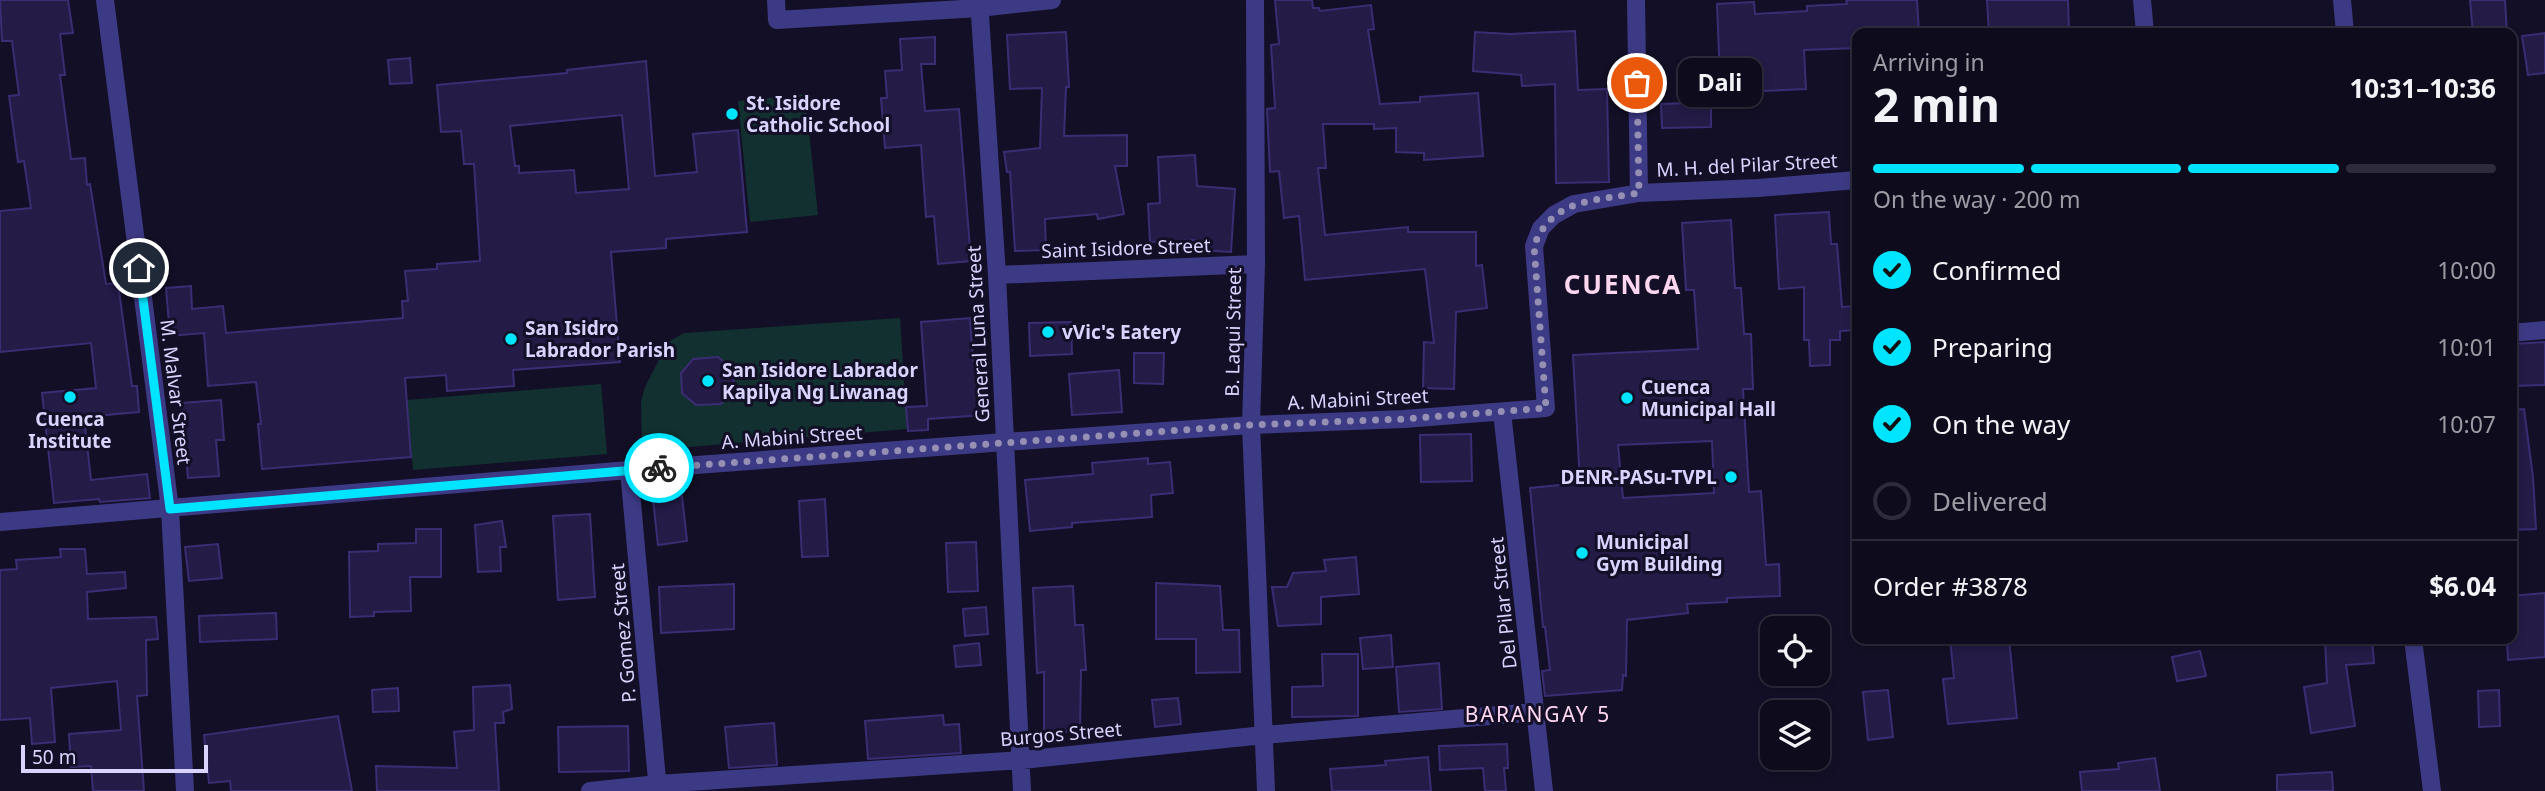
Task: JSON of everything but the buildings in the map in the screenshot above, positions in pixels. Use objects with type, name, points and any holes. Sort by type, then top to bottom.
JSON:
[{"type":"street","name":"M. Malvar Street","points":[[105,0],[170,509],[185,791]]},
{"type":"street","points":[[776,0],[777,20],[1052,0]]},
{"type":"street","name":"B. Laqui Street","points":[[1255,0],[1256,264],[1251,425],[1266,791]]},
{"type":"street","points":[[1636,0],[1639,193]]},
{"type":"street","points":[[2142,0],[2145,28]]},
{"type":"street","points":[[2342,0],[2345,28]]},
{"type":"street","name":"General Luna Street","points":[[979,4],[997,275],[1022,791]]},
{"type":"street","name":"M. H. del Pilar Street","points":[[1546,408],[1534,246],[1541,228],[1555,215],[1574,204],[1639,193],[1852,180]]},
{"type":"street","name":"Saint Isidore Street","points":[[997,275],[1256,264]]},
{"type":"street","points":[[2517,332],[2545,330]]},
{"type":"street","name":"A. Mabini Street","points":[[0,522],[1005,442],[1546,408]]},
{"type":"street","name":"Del Pilar Street","points":[[1502,412],[1544,791]]},
{"type":"street","name":"P. Gomez Street","points":[[629,470],[658,787]]},
{"type":"street","points":[[2414,644],[2432,791]]},
{"type":"street","name":"Burgos Street","points":[[590,791],[1022,760],[1264,735],[1536,712]]},
{"type":"green space","points":[[805,94],[818,215],[750,222],[738,101]]},
{"type":"green space","points":[[900,318],[907,429],[642,451],[641,401],[645,387],[668,342],[684,333]]},
{"type":"green space","points":[[601,384],[607,454],[413,470],[407,400]]},
{"type":"way so far","points":[[659,468],[1251,425],[1404,419],[1546,408],[1534,246],[1541,228],[1555,215],[1574,204],[1639,193],[1637,83]]},
{"type":"place","name":"Dali","points":[[1637,83]]},
{"type":"place","name":"St. Isidore Catholic School","points":[[732,114]]},
{"type":"place","name":"vVic's Eatery","points":[[1048,332]]},
{"type":"place","name":"San Isidro Labrador Parish","points":[[511,339]]},
{"type":"place","name":"San Isidore Labrador Kapilya Ng Liwanag","points":[[708,381]]},
{"type":"place","name":"Cuenca Institute","points":[[70,397]]},
{"type":"place","name":"Cuenca Municipal Hall","points":[[1627,398]]},
{"type":"place","name":"DENR-PASu-TVPL","points":[[1731,477]]},
{"type":"place","name":"Municipal Gym Building","points":[[1582,553]]},
{"type":"district","name":"CUENCA","points":[[1623,285]]},
{"type":"district","name":"BARANGAY 5","points":[[1538,715]]},
{"type":"route","points":[[139,268],[170,509],[659,468]]}]
